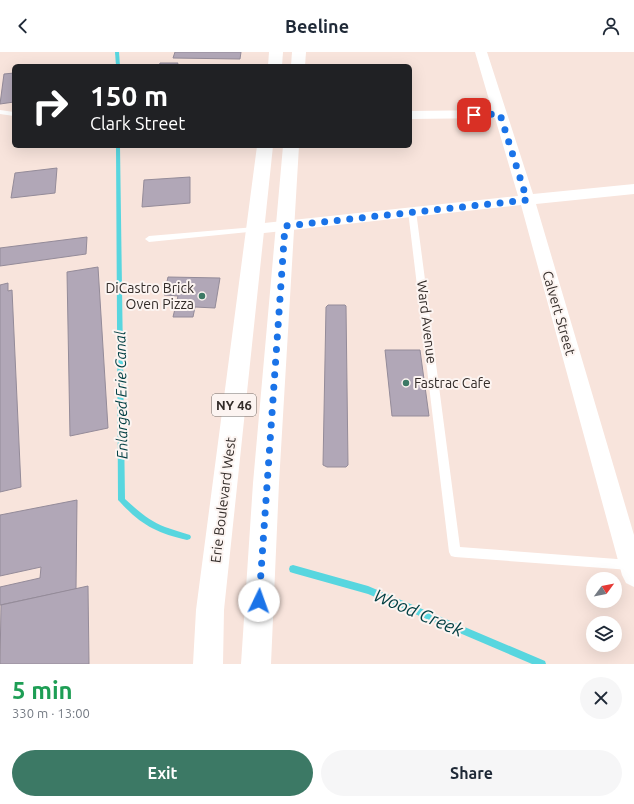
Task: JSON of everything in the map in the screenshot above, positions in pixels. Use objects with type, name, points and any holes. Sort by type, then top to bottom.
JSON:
[{"type":"main road","points":[[275,64],[276,52]]},
{"type":"main road","points":[[298,64],[299,52]]},
{"type":"main road","name":"Erie Boulevard West","points":[[208,664],[211,602],[265,148]]},
{"type":"main road","name":"NY 46","points":[[256,664],[266,483],[291,148]]},
{"type":"street","name":"Calvert Street","points":[[481,52],[527,200],[633,570]]},
{"type":"street","points":[[412,115],[500,114]]},
{"type":"street","points":[[255,229],[412,211],[634,189]]},
{"type":"lane","points":[[0,112],[12,114]]},
{"type":"lane","name":"Ward Avenue","points":[[412,211],[455,552],[633,570]]},
{"type":"lane","points":[[149,239],[255,229]]},
{"type":"building","points":[[175,52],[241,52],[240,59],[173,58]]},
{"type":"building","points":[[160,63],[178,63],[178,64]]},
{"type":"building","points":[[12,73],[12,102],[0,104],[4,74]]},
{"type":"building","points":[[57,168],[55,193],[11,198],[15,173]]},
{"type":"building","points":[[190,177],[190,203],[142,207],[144,180]]},
{"type":"building","points":[[87,237],[86,254],[0,266],[0,248]]},
{"type":"building","points":[[98,267],[108,428],[70,436],[67,272]]},
{"type":"building","points":[[168,277],[220,278],[215,308],[195,307],[193,317],[173,317],[178,296],[164,295]]},
{"type":"building","points":[[8,283],[8,291],[12,290],[21,487],[0,492],[0,285]]},
{"type":"building","points":[[328,305],[346,306],[348,465],[346,467],[327,467],[323,465],[326,307]]},
{"type":"building","name":"Fastrac Cafe","points":[[385,350],[420,350],[429,416],[392,416]]},
{"type":"building","points":[[77,500],[76,589],[0,605],[0,587],[40,578],[41,567],[0,576],[0,515]]},
{"type":"building","points":[[88,586],[89,664],[0,664],[1,605]]},
{"type":"waterway","name":"Enlarged Erie Canal","points":[[117,52],[118,64]]},
{"type":"waterway","name":"Enlarged Erie Canal","points":[[118,148],[122,500],[144,520],[151,524],[167,532],[187,537]]},
{"type":"waterway","name":"Wood Creek","points":[[293,569],[368,590],[542,664]]},
{"type":"place","name":"DiCastro Brick Oven Pizza","points":[[202,296]]},
{"type":"place","name":"Fastrac Cafe","points":[[406,383]]},
{"type":"route","points":[[259,601],[285,226],[412,211],[527,200],[500,114],[474,115]]}]
